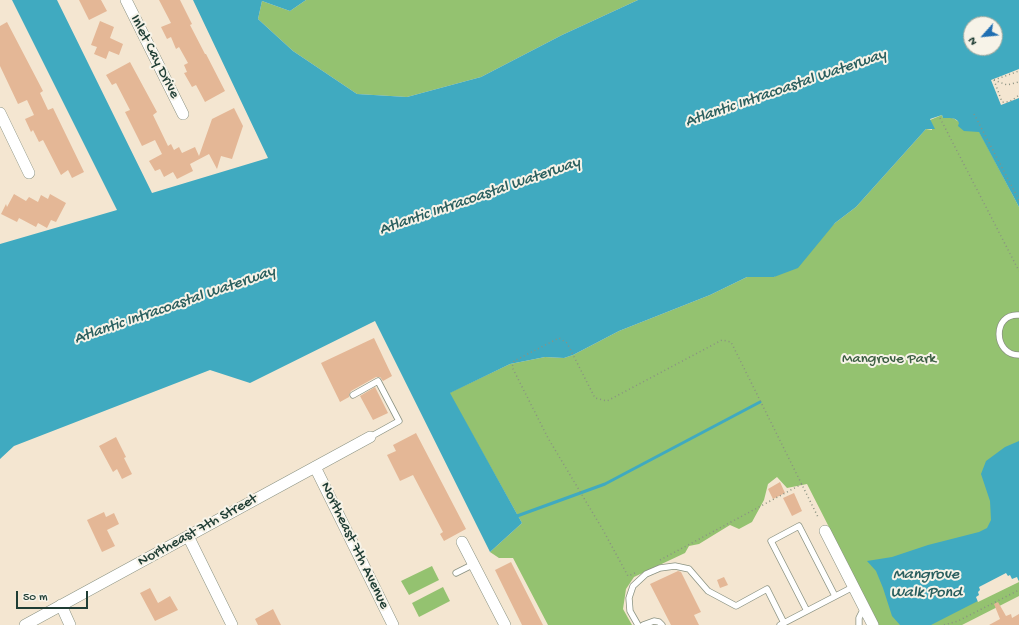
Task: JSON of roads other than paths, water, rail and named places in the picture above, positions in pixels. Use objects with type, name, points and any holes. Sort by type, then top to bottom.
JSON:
[{"type":"street","name":"Inlet Cay Drive","points":[[126,0],[183,114]]},
{"type":"street","points":[[0,113],[29,172]]},
{"type":"street","name":"Northeast 7th Street","points":[[25,625],[370,436]]},
{"type":"street","name":"Northeast 7th Avenue","points":[[315,467],[393,625]]},
{"type":"street","points":[[825,532],[873,625]]},
{"type":"street","points":[[188,536],[232,625]]},
{"type":"street","points":[[462,542],[505,625]]},
{"type":"street","points":[[61,605],[70,625]]},
{"type":"lane","points":[[1019,315],[1014,314],[1006,318],[998,332],[999,340],[1003,347],[1008,352],[1019,355]]},
{"type":"lane","points":[[353,395],[378,381],[399,421],[370,436]]},
{"type":"lane","points":[[807,611],[771,541],[799,526],[835,596]]},
{"type":"lane","points":[[456,573],[474,564]]},
{"type":"lane","points":[[638,625],[630,611],[629,598],[633,586],[646,574],[660,568],[675,566],[689,568],[708,591],[736,606],[768,589],[782,624],[853,587]]},
{"type":"lane","points":[[859,625],[859,618],[864,608]]},
{"type":"lane","points":[[643,625],[654,621],[659,622],[662,625]]},
{"type":"water","name":"Atlantic Intracoastal Waterway","points":[[12,0],[57,0],[152,193],[268,158],[193,0],[306,0],[290,11],[262,1],[258,19],[293,51],[357,94],[407,97],[481,77],[562,35],[638,0],[1019,0],[1019,69],[991,80],[1001,105],[1019,98],[1019,207],[979,132],[964,131],[958,126],[959,123],[956,120],[952,118],[943,118],[942,115],[930,119],[935,129],[926,129],[856,207],[835,223],[798,268],[774,277],[747,277],[710,295],[619,331],[573,355],[564,358],[545,357],[510,364],[450,393],[522,523],[490,552],[375,321],[250,383],[210,370],[14,446],[0,459],[0,244],[117,210]]},
{"type":"water","name":"Mangrove Walk Pond","points":[[1019,441],[1019,580],[931,625],[900,625],[892,616],[876,571],[867,561],[892,557],[928,545],[979,532],[987,528],[991,520],[990,501],[981,474],[986,461],[1005,447]]},
{"type":"waterway","points":[[517,516],[605,484],[760,402]]},
{"type":"park label","name":"Mangrove Park","points":[[889,360]]}]
